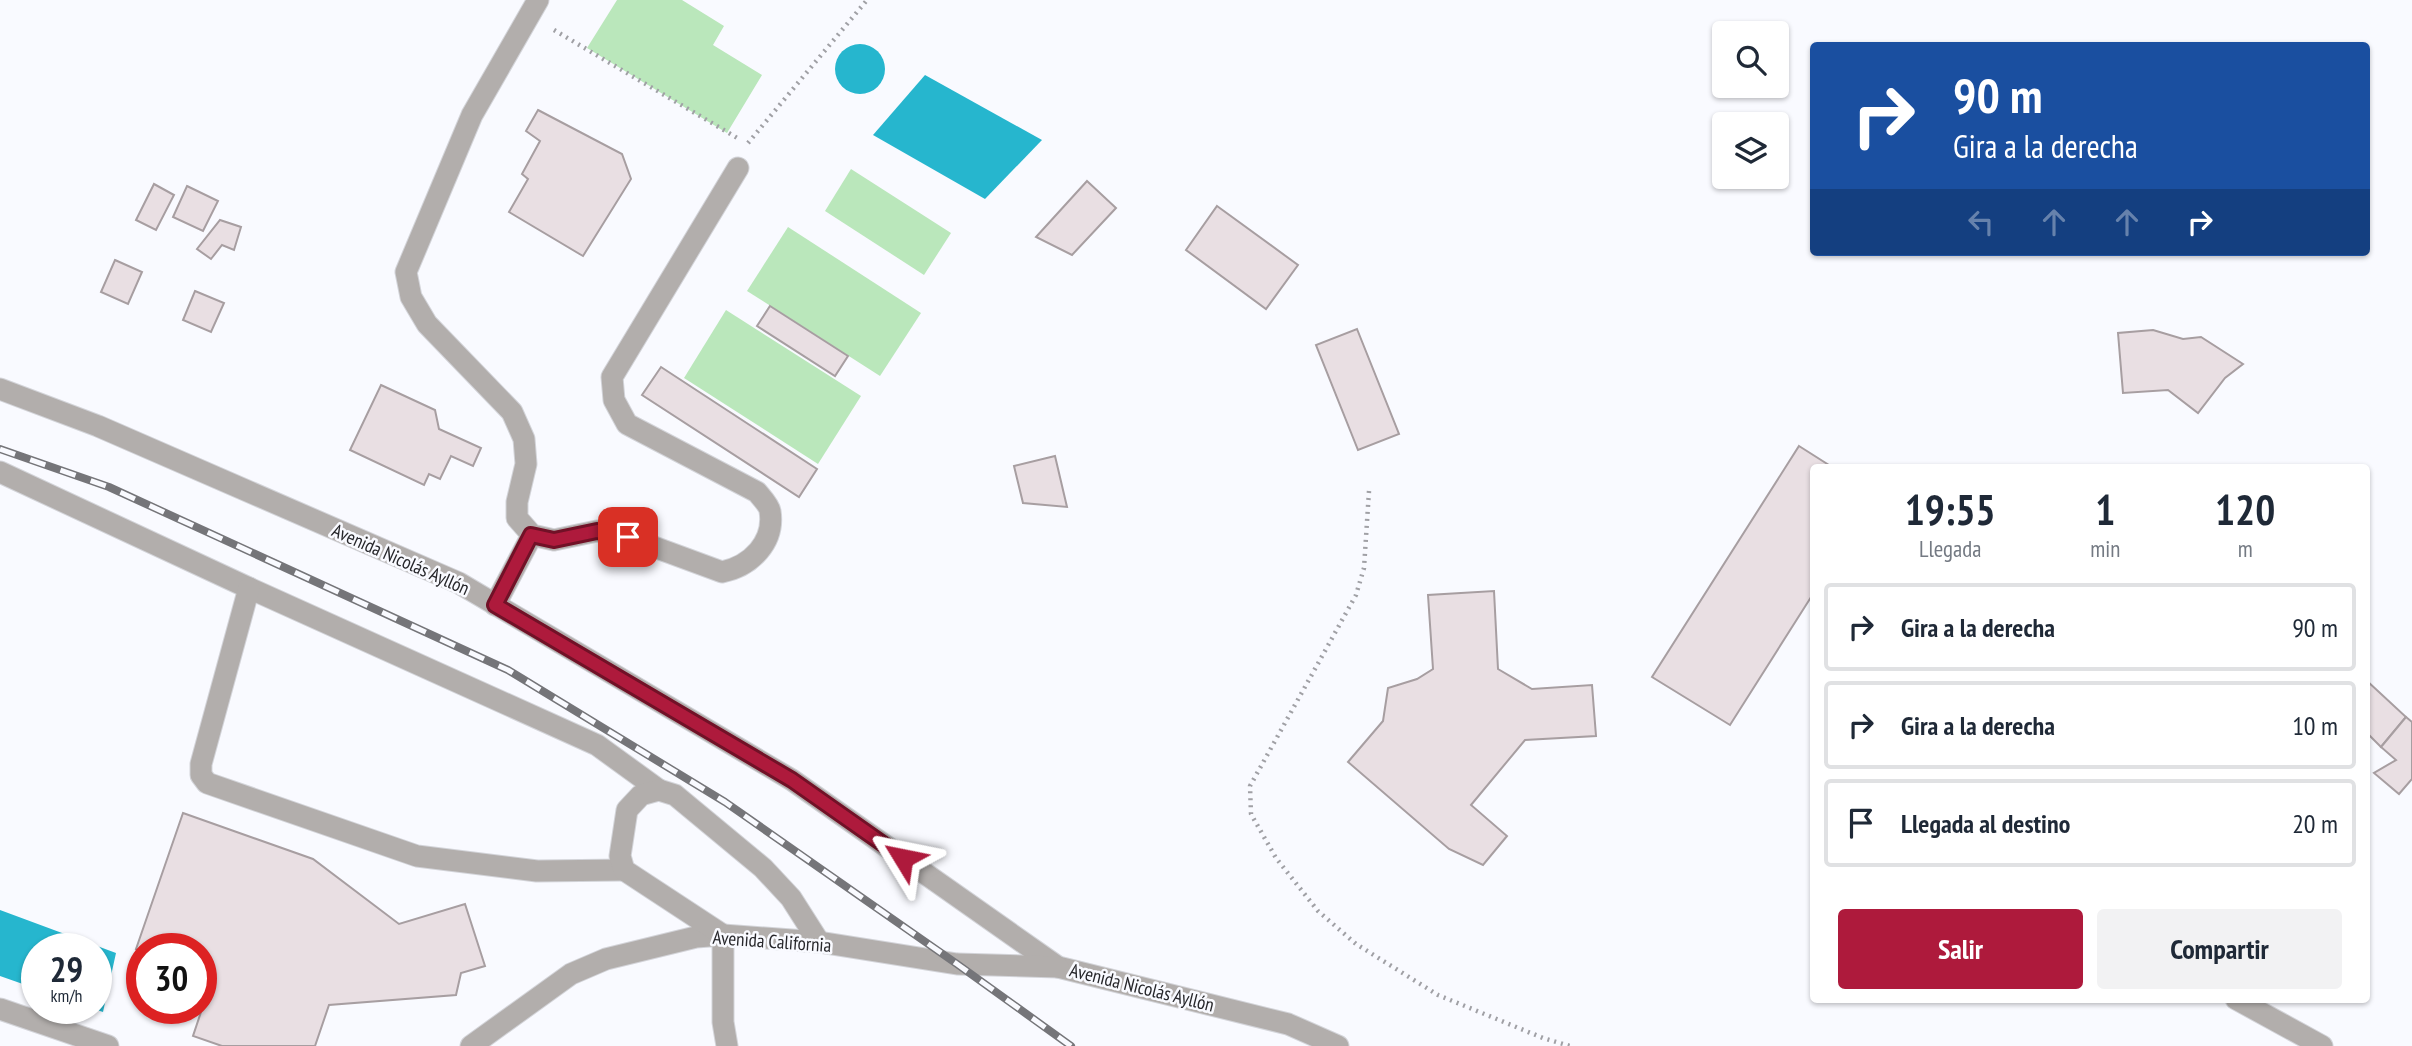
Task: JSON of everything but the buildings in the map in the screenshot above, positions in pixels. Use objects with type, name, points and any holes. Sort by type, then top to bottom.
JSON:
[{"type":"street","points":[[534,8],[472,116],[406,272],[411,297],[427,324],[512,412],[524,439],[526,464],[517,502],[517,519],[531,535],[554,540],[597,531],[628,537],[722,572],[737,569],[751,559],[768,538],[770,509],[757,492],[626,424],[614,400],[612,377],[737,168]]},
{"type":"street","name":"Avenida Nicolás Ayllón","points":[[0,389],[99,426],[459,583],[792,780],[1058,967],[1288,1024],[1338,1046]]},
{"type":"street","points":[[0,472],[597,745],[659,790],[675,795],[763,868],[791,898],[819,942]]},
{"type":"street","points":[[495,605],[531,535]]},
{"type":"street","points":[[249,588],[201,764],[201,775],[208,783],[417,856],[537,870],[624,870],[723,935],[723,1022],[727,1046]]},
{"type":"street","points":[[624,870],[621,856],[627,810],[641,795],[659,790]]},
{"type":"street","name":"Avenida California","points":[[471,1046],[571,974],[619,956],[696,937],[723,935],[819,942],[957,964],[1058,967]]},
{"type":"street","points":[[2243,1003],[2322,1046]]},
{"type":"street","points":[[0,1009],[108,1046]]},
{"type":"path","points":[[534,8],[747,144],[867,0]]},
{"type":"path","points":[[1369,491],[1364,568],[1356,594],[1250,786],[1251,814],[1276,858],[1318,911],[1356,944],[1438,995],[1543,1038],[1570,1046]]},
{"type":"green space","points":[[617,0],[682,0],[724,26],[713,45],[762,75],[727,133],[587,48]]},
{"type":"green space","points":[[851,169],[951,233],[924,275],[825,211]]},
{"type":"green space","points":[[788,227],[921,313],[880,376],[747,291]]},
{"type":"green space","points":[[726,310],[861,396],[818,464],[684,378]]},
{"type":"water","points":[[860,44],[878,51],[885,69],[878,87],[860,94],[842,87],[835,69],[842,51]]},
{"type":"water","points":[[925,75],[1042,140],[985,199],[873,135]]},
{"type":"water","points":[[0,910],[62,933],[21,933],[21,983],[0,976]]},
{"type":"water","points":[[112,952],[116,953],[112,971]]},
{"type":"railway","points":[[0,449],[109,487],[508,670],[725,802],[1071,1046]]},
{"type":"route","points":[[628,537],[597,531],[554,540],[531,535],[495,605],[792,780],[903,858]]}]
